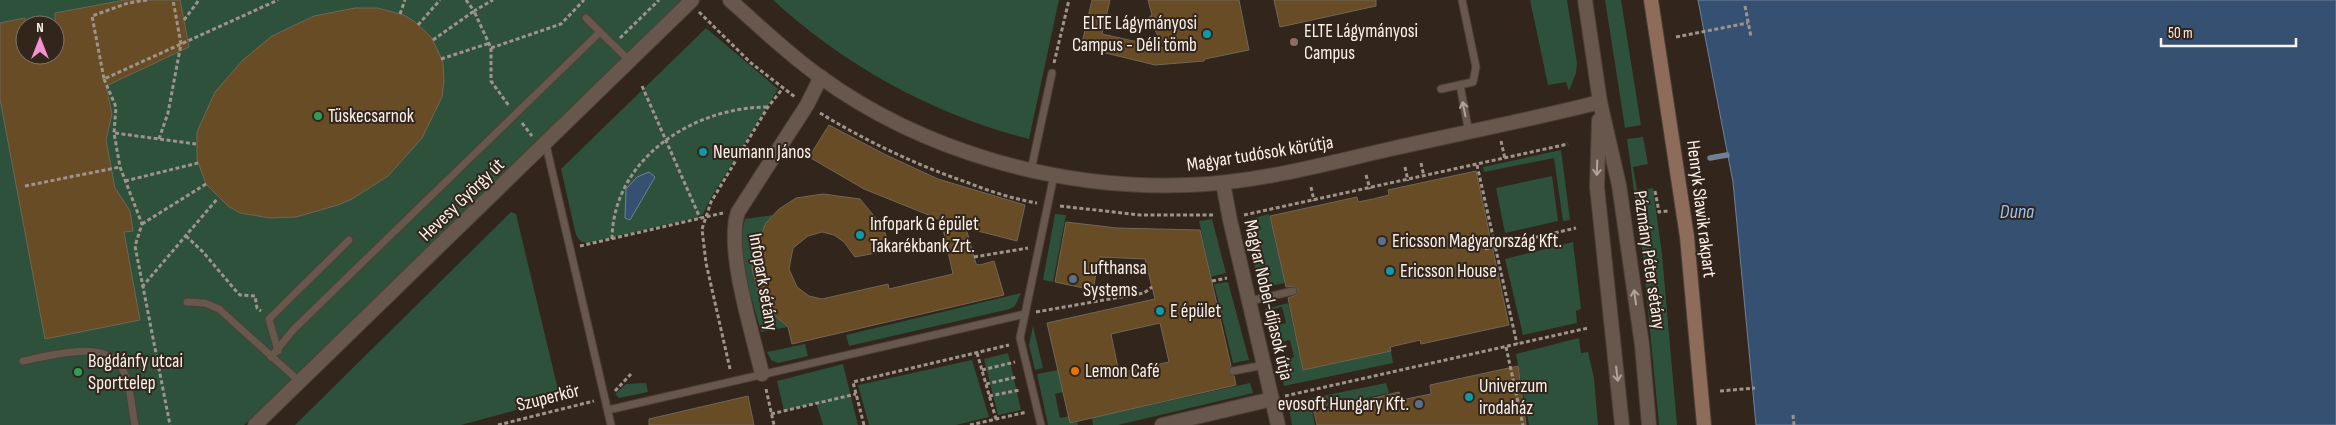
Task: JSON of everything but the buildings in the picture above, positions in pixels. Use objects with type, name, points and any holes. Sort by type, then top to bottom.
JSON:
[{"type":"main road","name":"Henryk Sławik rakpart","points":[[1651,0],[1687,237],[1696,316],[1704,425]]},
{"type":"street","name":"Magyar tudósok körútja","points":[[730,0],[796,58],[821,77],[857,101],[904,126],[980,155],[1031,170],[1110,183],[1152,185],[1223,183],[1325,164],[1600,102]]},
{"type":"street","name":"Pázmány Péter sétány","points":[[1585,0],[1600,102],[1619,185],[1642,345],[1649,425]]},
{"type":"street","name":"Hevesy György út","points":[[255,425],[692,1]]},
{"type":"street","name":"Infopark sétány","points":[[762,374],[734,251],[734,224],[738,212],[807,105],[821,77]]},
{"type":"street","name":"Pázmány Péter sétány","points":[[1600,102],[1597,188],[1622,425]]},
{"type":"street","name":"Magyar Nobel-díjasok útja","points":[[1223,183],[1264,365],[1277,398],[1278,425]]},
{"type":"street","points":[[1162,425],[1277,398]]},
{"type":"lane","points":[[1441,89],[1473,82],[1476,66],[1462,0]]},
{"type":"lane","points":[[586,18],[631,61]]},
{"type":"lane","points":[[271,357],[278,351],[294,329],[600,32]]},
{"type":"lane","points":[[1031,170],[1052,73]]},
{"type":"lane","points":[[1460,84],[1469,132]]},
{"type":"lane","points":[[546,144],[611,425]]},
{"type":"lane","points":[[1041,425],[1020,338],[1054,175]]},
{"type":"lane","points":[[278,351],[269,319],[348,240]]},
{"type":"lane","points":[[1250,301],[1293,291]]},
{"type":"lane","points":[[187,302],[205,303],[219,309],[300,382]]},
{"type":"lane","points":[[608,410],[1025,314]]},
{"type":"lane","points":[[23,361],[73,350],[102,353],[119,364],[127,383],[135,425]]},
{"type":"lane","points":[[1232,372],[1264,365]]},
{"type":"path","points":[[146,0],[128,3],[92,16],[104,79],[116,107],[114,133],[120,167],[142,224],[135,246],[170,425]]},
{"type":"path","points":[[159,139],[168,113],[181,44],[173,0]]},
{"type":"path","points":[[184,20],[199,0]]},
{"type":"path","points":[[104,79],[278,0]]},
{"type":"path","points":[[400,14],[405,0]]},
{"type":"path","points":[[418,24],[440,0]]},
{"type":"path","points":[[466,0],[474,11],[490,43],[491,81],[532,136]]},
{"type":"path","points":[[433,40],[493,0]]},
{"type":"path","points":[[491,48],[561,24],[584,0]]},
{"type":"path","points":[[613,45],[659,0]]},
{"type":"path","points":[[1052,73],[1069,0]]},
{"type":"path","points":[[692,1],[751,63],[807,105],[889,152],[930,170],[1008,196],[1096,212],[1140,215],[1229,214],[1241,216],[1408,181],[1568,144]]},
{"type":"path","points":[[1745,6],[1751,36]]},
{"type":"path","points":[[1676,36],[1748,23]]},
{"type":"path","points":[[441,59],[490,43]]},
{"type":"path","points":[[642,86],[700,218]]},
{"type":"path","points":[[612,239],[614,219],[624,186],[636,168],[665,140],[690,124],[735,109],[768,107]]},
{"type":"path","points":[[114,133],[196,144]]},
{"type":"path","points":[[1501,141],[1505,159]]},
{"type":"path","points":[[125,181],[198,163]]},
{"type":"path","points":[[1421,163],[1424,177]]},
{"type":"path","points":[[1477,165],[1517,344]]},
{"type":"path","points":[[25,186],[120,167]]},
{"type":"path","points":[[1405,167],[1408,181]]},
{"type":"path","points":[[1366,175],[1370,189]]},
{"type":"path","points":[[142,224],[206,184]]},
{"type":"path","points":[[1311,187],[1314,201]]},
{"type":"path","points":[[1655,191],[1658,208]]},
{"type":"path","points":[[142,286],[218,198]]},
{"type":"path","points":[[570,248],[700,218],[738,212]]},
{"type":"path","points":[[1486,249],[1576,228]]},
{"type":"path","points":[[186,236],[204,252],[240,295],[255,296],[257,308]]},
{"type":"path","points":[[974,257],[1039,247]]},
{"type":"path","points":[[1212,280],[1227,278]]},
{"type":"path","points":[[1025,314],[1144,293],[1152,286]]},
{"type":"path","points":[[1277,398],[1588,328]]},
{"type":"path","points":[[864,425],[853,382],[1021,342]]},
{"type":"path","points":[[1506,346],[1523,425]]},
{"type":"path","points":[[977,352],[996,419]]},
{"type":"path","points":[[982,370],[1025,361]]},
{"type":"path","points":[[605,398],[623,384],[631,374]]},
{"type":"path","points":[[762,374],[774,425]]},
{"type":"path","points":[[986,384],[1029,375]]},
{"type":"path","points":[[989,396],[1032,387]]},
{"type":"path","points":[[1720,391],[1755,388]]},
{"type":"path","points":[[771,414],[856,394]]},
{"type":"path","name":"Szuperkör","points":[[498,425],[605,398]]},
{"type":"path","points":[[970,425],[1037,410]]},
{"type":"path","points":[[1793,415],[1794,425]]},
{"type":"green space","points":[[0,0],[683,0],[244,425],[0,425]]},
{"type":"green space","points":[[773,0],[1059,0],[1029,139],[959,116],[925,102],[892,85],[830,46]]},
{"type":"green space","points":[[1530,0],[1567,0],[1577,63],[1576,73],[1569,91],[1566,82],[1548,85]]},
{"type":"green space","points":[[1605,0],[1621,0],[1641,125],[1625,128]]},
{"type":"green space","points":[[706,28],[778,89],[712,196],[703,214],[695,218],[587,243],[580,241],[575,231],[561,169]]},
{"type":"green space","points":[[1643,137],[1648,164],[1633,167],[1637,190],[1653,188],[1662,254],[1677,425],[1659,425],[1643,257],[1627,139]]},
{"type":"green space","points":[[1561,150],[1570,220],[1563,221],[1554,158],[1484,172],[1483,167]]},
{"type":"green space","points":[[1552,176],[1558,221],[1505,233],[1496,188]]},
{"type":"green space","points":[[511,212],[516,214],[560,398],[461,425],[295,425]]},
{"type":"green space","points":[[1055,214],[1066,215],[1053,282],[1043,280]]},
{"type":"green space","points":[[1269,214],[1285,283],[1260,288],[1245,223],[1247,220]]},
{"type":"green space","points":[[773,215],[762,230],[756,245],[753,274],[757,289],[764,302],[788,327],[761,332],[743,262],[742,233],[745,219]]},
{"type":"green space","points":[[1212,219],[1226,273],[1211,277],[1199,221]]},
{"type":"green space","points":[[1573,242],[1581,309],[1576,311],[1577,323],[1523,335],[1505,259]]},
{"type":"green space","points":[[1228,282],[1249,360],[1233,363],[1214,284]]},
{"type":"green space","points":[[1021,293],[1015,306],[1010,309],[849,346],[846,335]]},
{"type":"green space","points":[[1288,303],[1303,370],[1391,351],[1393,363],[1284,386],[1278,361],[1294,357],[1290,340],[1273,344],[1270,327],[1286,323],[1282,307],[1265,311],[1265,309]]},
{"type":"green space","points":[[1033,326],[1043,368],[1035,370],[1029,345]]},
{"type":"green space","points":[[1579,338],[1581,353],[1588,352],[1594,378],[1598,425],[1529,425],[1516,354]]},
{"type":"green space","points":[[805,344],[808,356],[778,363],[771,360],[767,352]]},
{"type":"green space","points":[[1008,353],[1021,410],[998,415],[984,359]]},
{"type":"green space","points":[[972,360],[989,417],[956,425],[869,425],[858,385]]},
{"type":"green space","points":[[843,364],[858,425],[823,425],[816,403],[784,411],[777,381]]},
{"type":"green space","points":[[1058,370],[1063,392],[1055,394],[1060,418],[1069,416],[1070,423],[1077,422],[1078,425],[1048,425],[1037,374]]},
{"type":"green space","points":[[646,383],[648,392],[619,398],[615,394],[626,384]]},
{"type":"green space","points":[[1250,383],[1253,393],[1118,425],[1093,425],[1092,418]]},
{"type":"green space","points":[[1386,383],[1389,393],[1312,410],[1315,425],[1292,425],[1288,403]]},
{"type":"water","name":"Duna","points":[[1698,0],[2336,0],[2336,425],[1756,425],[1733,182]]},
{"type":"water","points":[[649,172],[655,177],[630,220],[625,218],[626,189],[637,177]]},
{"type":"waterway","points":[[1710,158],[1727,155]]},
{"type":"place","name":"ELTE Lágymányosi Campus - Déli tömb","points":[[1207,34]]},
{"type":"place","name":"ELTE Lágymányosi Campus","points":[[1294,42]]},
{"type":"place","name":"Tüskecsarnok","points":[[318,116]]},
{"type":"place","name":"Neumann János","points":[[703,152]]},
{"type":"place","name":"Infopark G épület Takarékbank Zrt.","points":[[860,235]]},
{"type":"place","name":"Ericsson Magyarország Kft.","points":[[1382,241]]},
{"type":"place","name":"Ericsson House","points":[[1390,271]]},
{"type":"place","name":"Lufthansa Systems","points":[[1073,279]]},
{"type":"place","name":"E épület","points":[[1160,311]]},
{"type":"place","name":"Lemon Café","points":[[1075,371]]},
{"type":"place","name":"Bogdánfy utcai Sporttelep","points":[[78,372]]},
{"type":"place","name":"Univerzum irodaház","points":[[1469,397]]},
{"type":"place","name":"evosoft Hungary Kft.","points":[[1419,404]]}]
